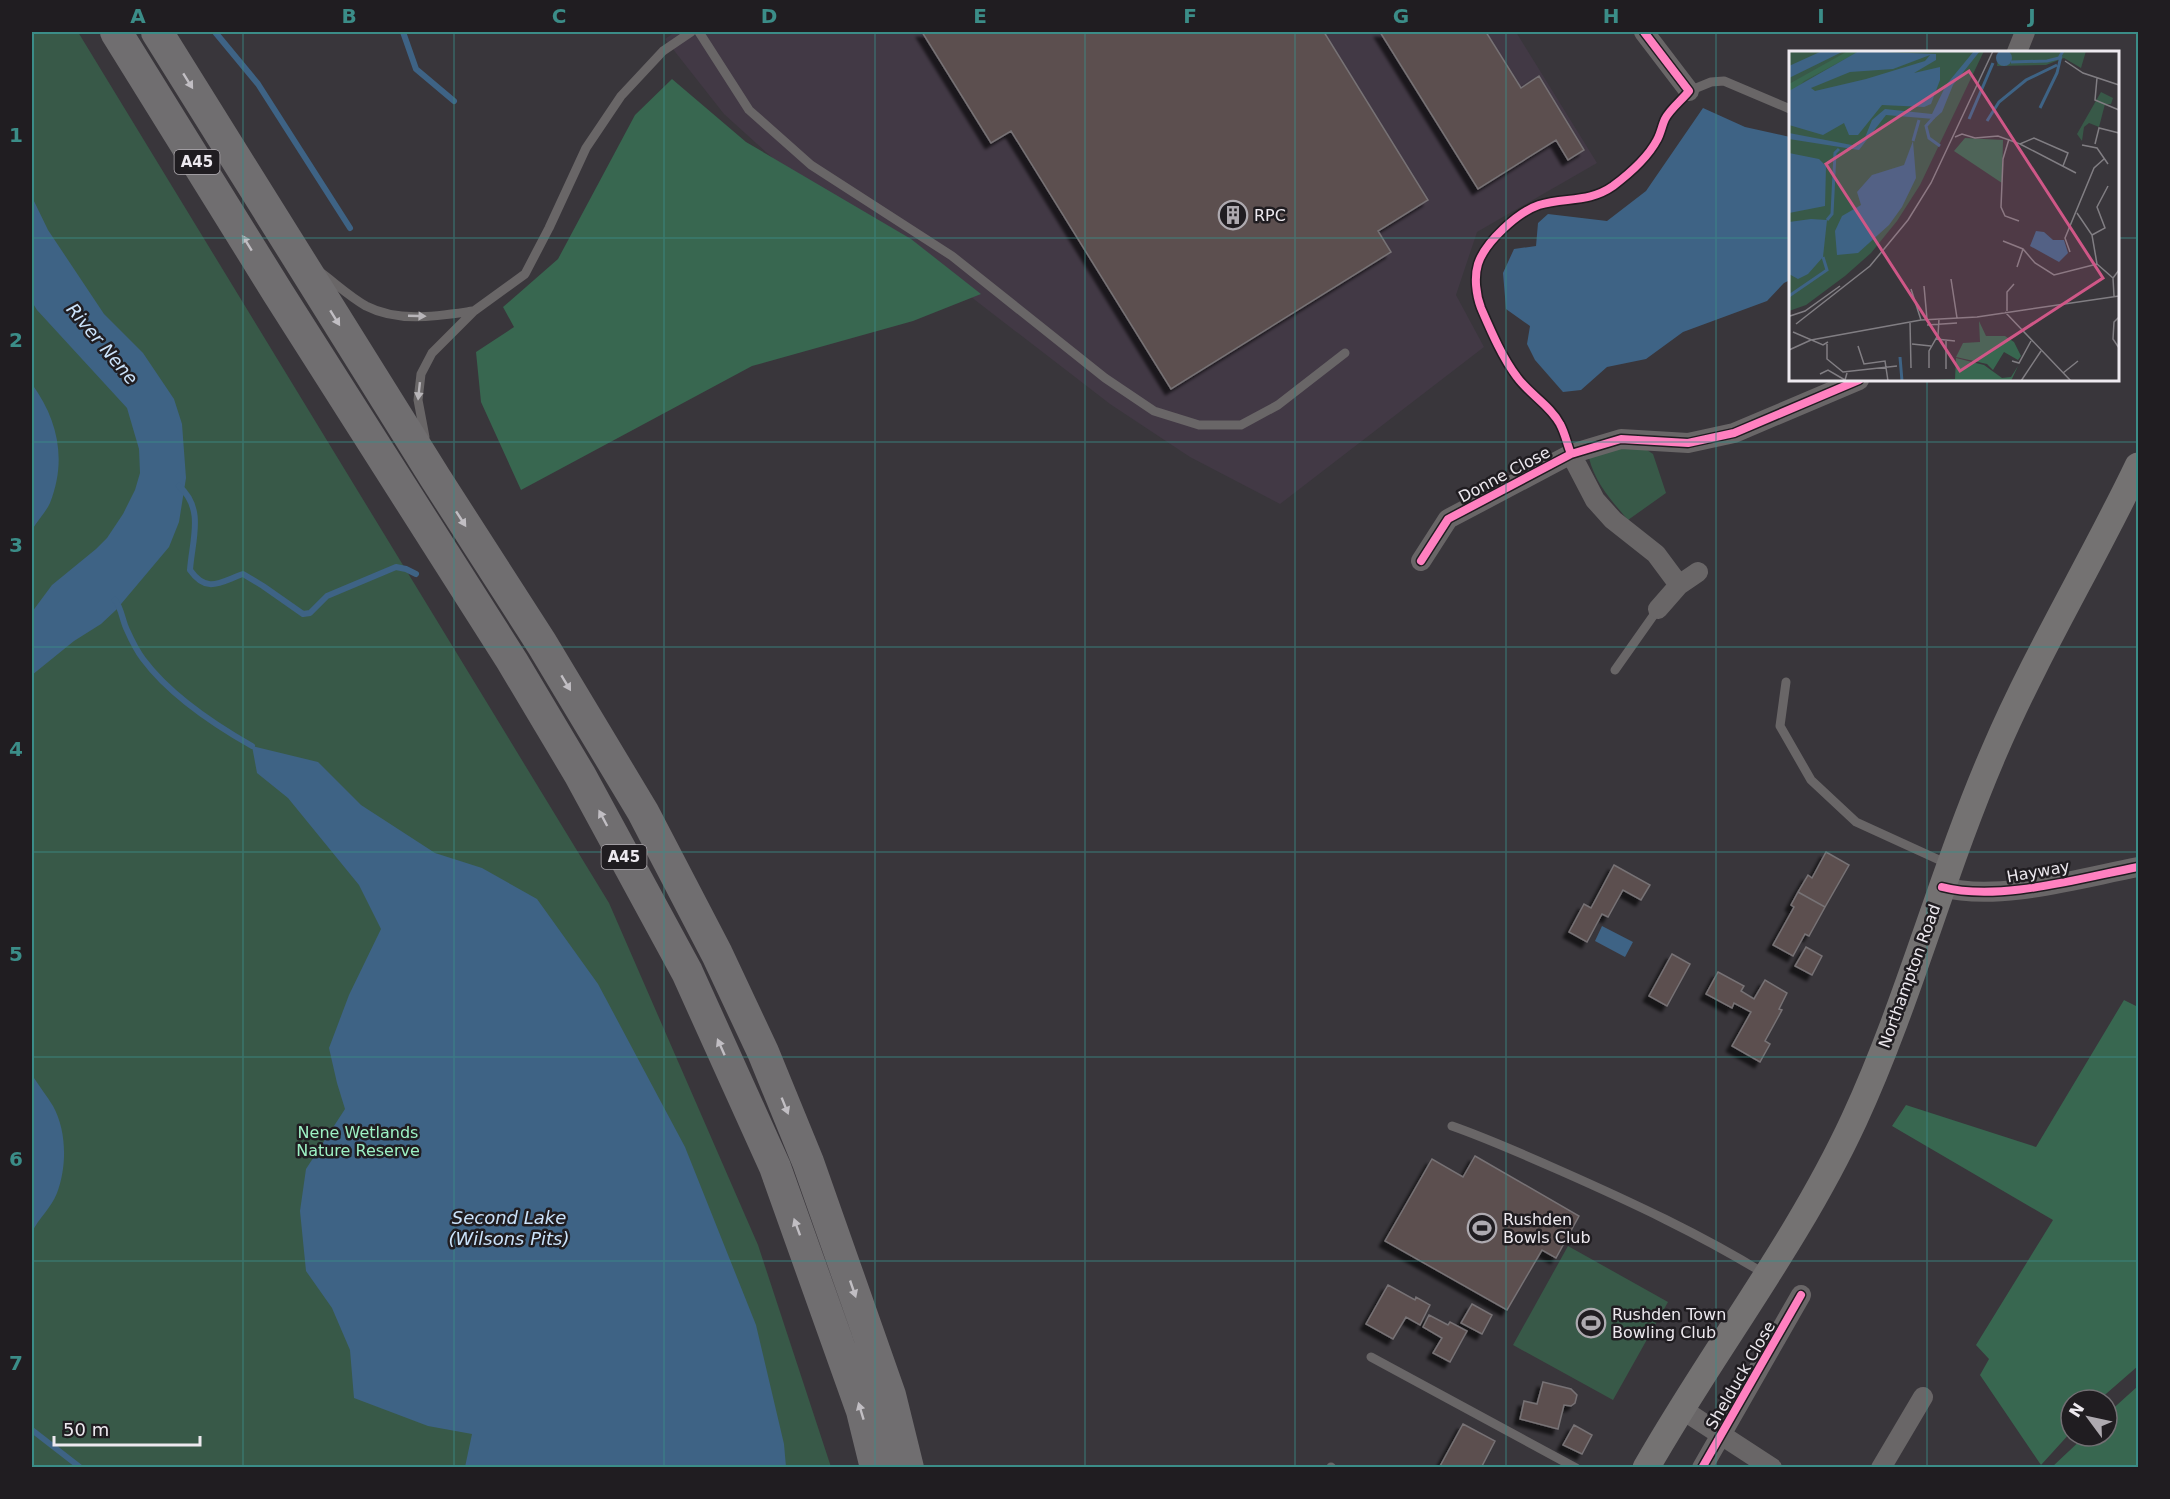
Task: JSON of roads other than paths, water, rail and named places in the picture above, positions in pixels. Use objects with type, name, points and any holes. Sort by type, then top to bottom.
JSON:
[{"type":"highway","name":"A45","points":[[116,32],[512,661],[580,775],[687,972],[775,1167],[862,1411],[876,1467]]},
{"type":"highway","name":"A45","points":[[157,32],[436,479],[542,644],[643,813],[717,954],[763,1052],[808,1162],[890,1395],[909,1467]]},
{"type":"main road","name":"Northampton Road","points":[[1646,1467],[1680,1408],[1797,1227],[1854,1119],[1898,1010],[1946,876],[1995,750],[2031,674],[2139,466]]},
{"type":"street","points":[[1644,32],[1689,91]]},
{"type":"street","points":[[2017,51],[2025,32]]},
{"type":"street","name":"Donne Close","points":[[1421,561],[1448,519],[1570,454],[1621,439],[1688,443],[1734,433],[1857,381]]},
{"type":"street","name":"Donne Close","points":[[1570,454],[1595,500],[1613,520],[1656,554],[1679,585]]},
{"type":"street","points":[[1658,609],[1679,585],[1698,572]]},
{"type":"street","name":"Hayway","points":[[1946,876],[1974,893],[2013,890],[2139,867]]},
{"type":"street","name":"Shelduck Close","points":[[1702,1467],[1801,1295]]},
{"type":"street","points":[[1883,1467],[1923,1397]]},
{"type":"street","points":[[1680,1408],[1772,1467]]},
{"type":"lane","points":[[436,479],[418,400],[421,374],[432,353],[474,311],[525,274],[586,148],[621,96],[663,51],[691,32]]},
{"type":"lane","points":[[699,32],[748,110],[811,165],[952,256],[1105,378],[1154,411],[1199,425],[1241,425],[1278,405],[1345,353]]},
{"type":"lane","points":[[1689,91],[1711,82],[1724,81],[1789,108]]},
{"type":"lane","points":[[294,252],[366,306],[398,316],[432,317],[474,311]]},
{"type":"lane","points":[[1615,669],[1658,609]]},
{"type":"lane","points":[[1786,682],[1780,726],[1811,780],[1856,822],[1946,876]]},
{"type":"lane","points":[[1452,1126],[1482,1136],[1638,1205],[1735,1255],[1767,1275]]},
{"type":"lane","points":[[1371,1357],[1576,1467]]},
{"type":"water","points":[[1703,108],[1745,127],[1789,137],[1789,280],[1767,301],[1683,332],[1646,359],[1607,367],[1581,390],[1563,392],[1535,360],[1527,344],[1530,326],[1506,309],[1503,273],[1514,249],[1536,246],[1538,223],[1548,214],[1607,221],[1646,191]]},
{"type":"water","name":"River Nene","points":[[32,197],[48,230],[104,314],[143,353],[174,399],[182,424],[186,478],[179,522],[169,547],[116,610],[101,624],[74,641],[32,675],[32,612],[52,585],[107,538],[123,514],[135,490],[140,473],[139,449],[127,408],[32,302]]},
{"type":"water","points":[[32,384],[54,426],[59,456],[55,487],[50,503],[32,530]]},
{"type":"water","name":"Second Lake (Wilsons Pits)","points":[[252,746],[318,762],[361,805],[435,853],[482,868],[537,899],[598,984],[685,1147],[756,1325],[784,1444],[786,1467],[465,1467],[472,1434],[428,1426],[354,1398],[350,1350],[332,1308],[306,1271],[300,1211],[306,1169],[345,1109],[329,1048],[349,995],[381,929],[359,885],[288,798],[257,773]]},
{"type":"water","points":[[1602,926],[1633,942],[1625,957],[1595,941]]},
{"type":"water","points":[[32,1075],[58,1116],[63,1138],[64,1161],[57,1193],[32,1232]]},
{"type":"waterway","points":[[215,32],[258,84],[350,228]]},
{"type":"waterway","points":[[403,32],[416,69],[454,101]]},
{"type":"waterway","points":[[179,486],[187,495],[194,515],[190,570],[202,582],[221,583],[243,574],[303,614],[310,613],[327,596],[396,567],[416,574]]},
{"type":"waterway","points":[[115,600],[134,645],[154,672],[193,708],[252,746]]},
{"type":"waterway","points":[[32,1430],[81,1468]]},
{"type":"place","name":"RPC","points":[[1233,215]]},
{"type":"place","name":"Rushden Bowls Club","points":[[1482,1228]]},
{"type":"place","name":"Rushden Town Bowling Club","points":[[1591,1323]]},
{"type":"park label","name":"Nene Wetlands Nature Reserve","points":[[358,1141]]}]
